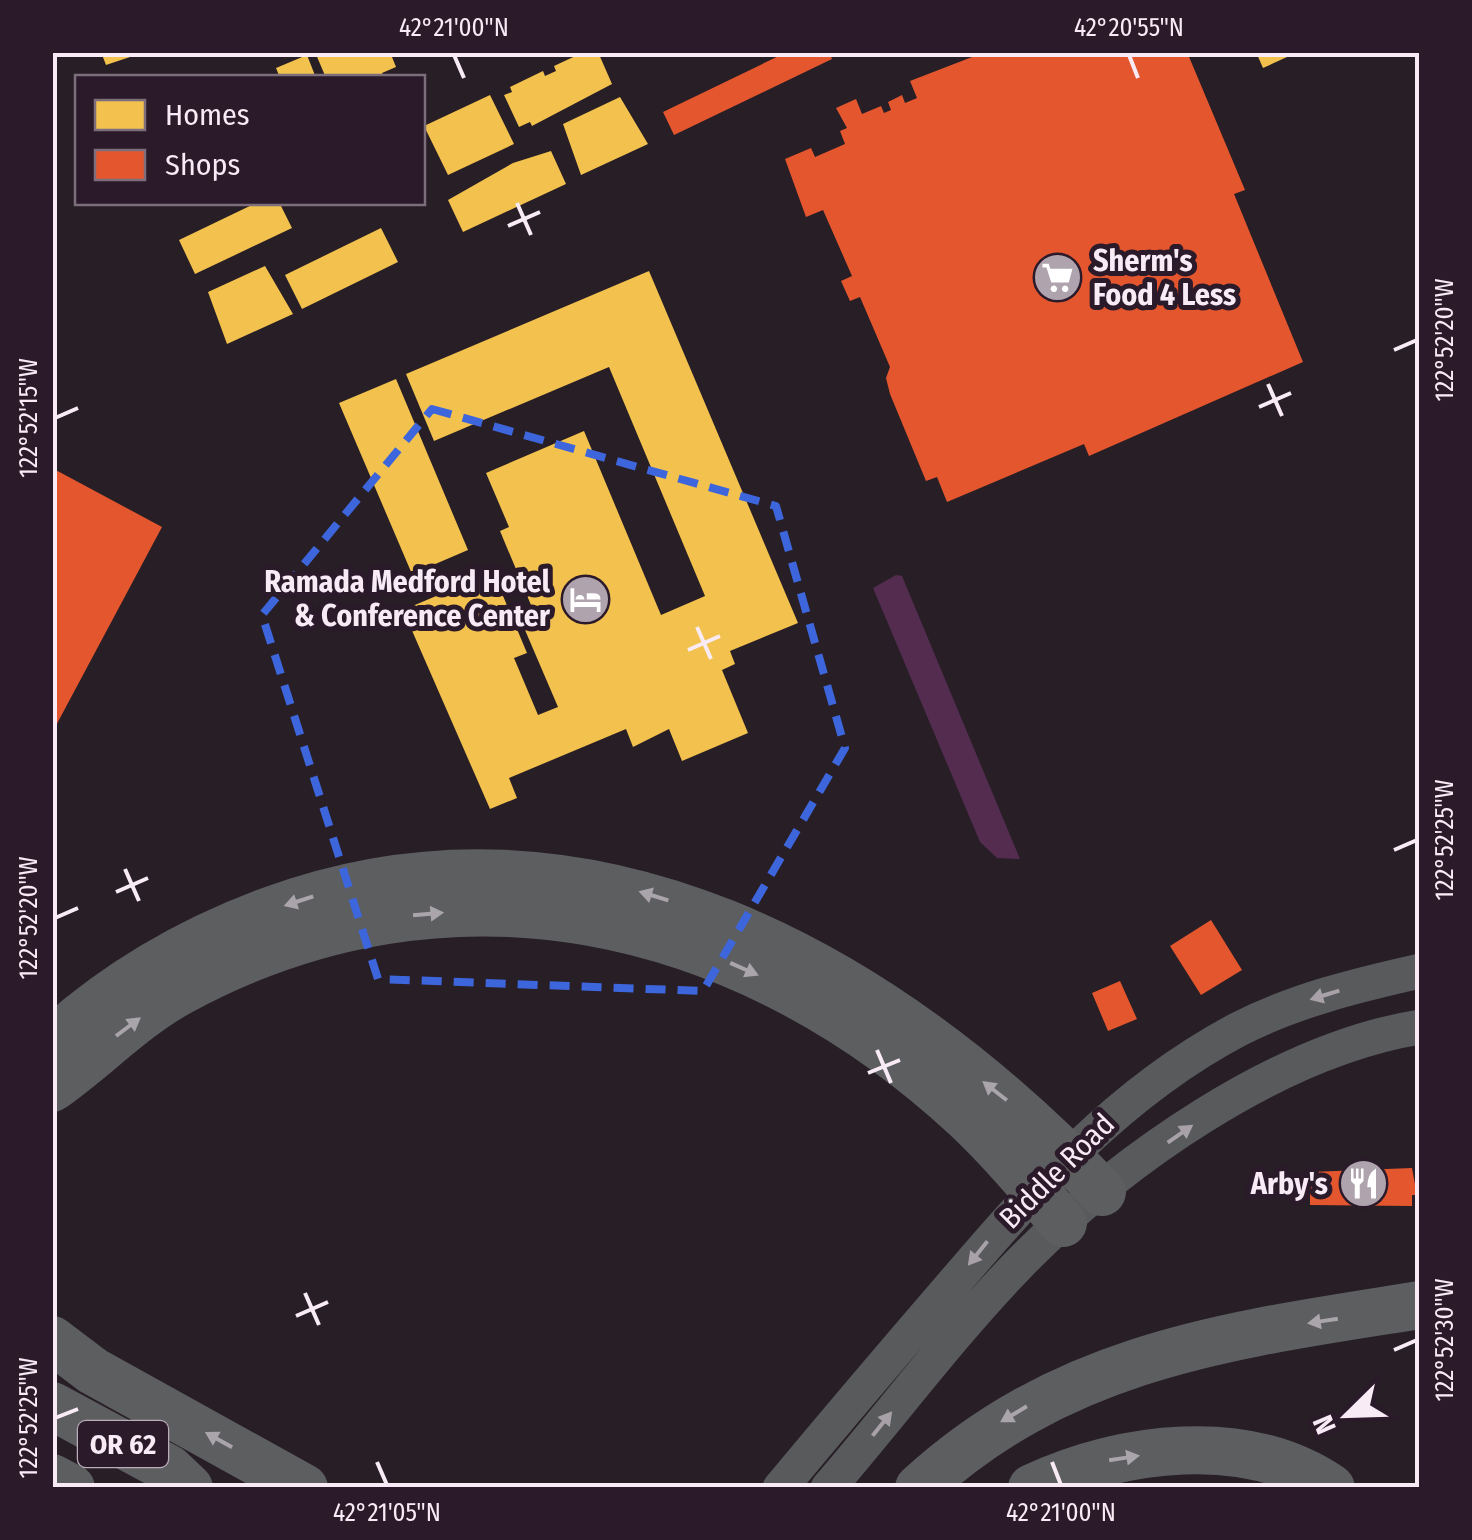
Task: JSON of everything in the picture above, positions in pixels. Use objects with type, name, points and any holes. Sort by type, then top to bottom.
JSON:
[{"type":"highway","points":[[55,1077],[161,960],[299,900],[352,886],[449,874],[554,877],[642,892],[690,908],[795,954],[949,1055],[1032,1120],[1102,1192]]},
{"type":"highway","points":[[55,1077],[176,994],[302,939],[355,924],[436,913],[567,916],[667,939],[745,970],[808,1002],[964,1116],[1048,1206]]},
{"type":"highway","points":[[919,1488],[1013,1414],[1129,1363],[1234,1336],[1420,1306]]},
{"type":"highway","points":[[52,1340],[93,1371],[304,1488]]},
{"type":"highway","name":"OR 62","points":[[52,1406],[170,1470],[189,1488]]},
{"type":"highway","points":[[1032,1488],[1106,1460],[1207,1451],[1284,1465],[1331,1488]]},
{"type":"highway","name":"OR 62","points":[[52,1478],[71,1488]]},
{"type":"main road","name":"Biddle Road","points":[[828,1488],[934,1358],[1021,1262],[1068,1156],[1149,1085],[1242,1028],[1301,1002],[1420,970]]},
{"type":"main road","name":"Biddle Road","points":[[780,1488],[1048,1206],[1102,1192],[1248,1088],[1318,1055],[1420,1027]]},
{"type":"highlighted area","points":[[432,409],[776,506],[845,748],[703,991],[378,979],[262,615]]},
{"type":"shaded area","points":[[896,575],[902,576],[1020,859],[997,858],[980,842],[873,588]]},
{"type":"building: Homes","points":[[101,52],[145,52],[106,65]]},
{"type":"building: Homes","points":[[315,52],[390,52],[396,67],[383,75],[325,75]]},
{"type":"building: Homes","points":[[584,52],[598,52],[612,84],[532,126],[530,122],[519,127],[504,95],[512,92],[510,87],[543,71],[545,76],[556,71],[554,66]]},
{"type":"building: Homes","points":[[1256,52],[1298,52],[1263,68]]},
{"type":"building: Homes","points":[[307,55],[315,75],[279,75],[276,68]]},
{"type":"building: Homes","points":[[490,95],[514,144],[448,175],[425,126]]},
{"type":"building: Homes","points":[[620,97],[648,144],[581,175],[563,124]]},
{"type":"building: Homes","points":[[551,151],[566,184],[463,232],[448,200],[513,163]]},
{"type":"building: Homes","points":[[252,205],[280,205],[292,228],[195,274],[179,240]]},
{"type":"building: Homes","points":[[381,228],[398,262],[302,309],[285,275]]},
{"type":"building: Homes","points":[[265,266],[293,314],[227,344],[208,292]]},
{"type":"building: Homes","points":[[649,271],[798,623],[730,651],[735,664],[722,670],[748,733],[682,761],[669,729],[633,747],[626,729],[509,778],[517,798],[490,809],[403,610],[493,572],[527,653],[514,658],[538,715],[558,707],[522,623],[536,617],[500,531],[509,527],[486,473],[584,431],[661,615],[705,596],[609,367],[434,441],[406,374]]},
{"type":"building: Homes","points":[[396,379],[468,550],[412,574],[339,403]]},
{"type":"building: Shops","points":[[787,52],[829,52],[832,59],[674,135],[663,112]]},
{"type":"building: Shops","name":"Sherm's Food 4 Less","points":[[985,52],[1187,52],[1245,190],[1234,194],[1303,362],[1089,456],[1084,444],[947,502],[937,477],[926,481],[890,394],[886,378],[890,367],[860,297],[850,301],[841,281],[852,276],[823,210],[806,217],[785,159],[811,148],[815,157],[845,144],[840,131],[847,128],[836,108],[856,99],[862,114],[881,106],[884,113],[891,110],[888,102],[902,95],[905,103],[917,98],[910,81]]},
{"type":"building: Shops","points":[[52,468],[162,527],[52,733]]},
{"type":"building: Shops","points":[[1211,920],[1242,970],[1201,995],[1170,946]]},
{"type":"building: Shops","points":[[1120,981],[1137,1019],[1108,1031],[1092,993]]},
{"type":"building: Shops","name":"Arby's","points":[[1412,1168],[1417,1195],[1412,1195],[1412,1206],[1310,1205],[1310,1172]]},
{"type":"place","name":"Sherm's Food 4 Less","points":[[1058,278]]},
{"type":"place","name":"Ramada Medford Hotel & Conference Center","points":[[585,599]]},
{"type":"place","name":"Arby's","points":[[1363,1184]]}]
